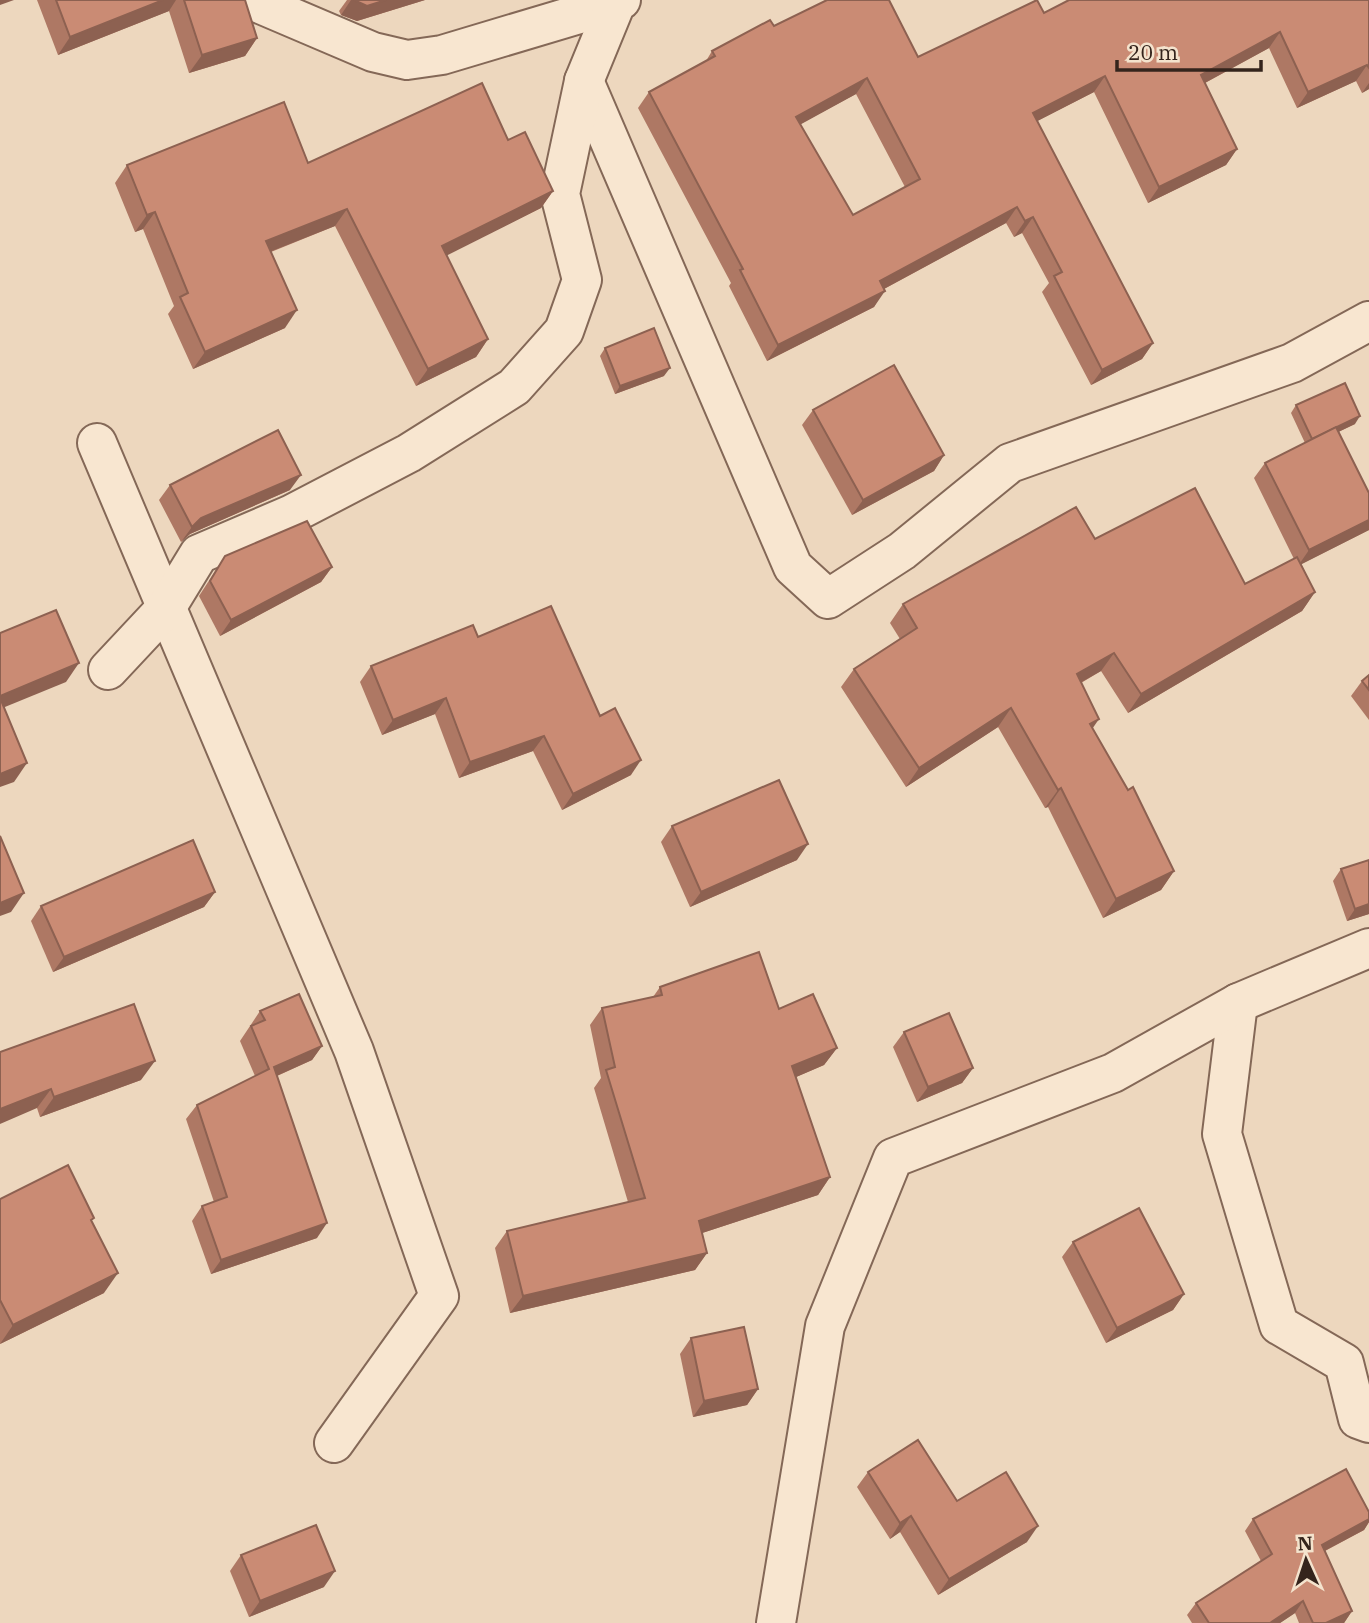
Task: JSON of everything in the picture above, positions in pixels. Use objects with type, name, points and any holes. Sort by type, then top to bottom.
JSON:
[{"type":"street","points":[[251,0],[373,52],[407,60],[442,55],[618,2]]},
{"type":"street","points":[[108,670],[166,608],[198,554],[290,515],[409,453],[514,387],[564,331],[582,279],[560,194],[584,81],[618,2]]},
{"type":"street","points":[[584,81],[793,567],[828,599],[902,551],[1010,463],[1292,363],[1369,321]]},
{"type":"street","points":[[97,443],[354,1051],[439,1296],[334,1443]]},
{"type":"street","points":[[776,1623],[825,1326],[893,1158],[1113,1073],[1238,1003],[1369,948]]},
{"type":"street","points":[[1238,1003],[1222,1134],[1279,1325],[1345,1363],[1358,1419],[1369,1423]]},
{"type":"building","points":[[56,0],[163,0],[70,37]]},
{"type":"building","points":[[184,0],[245,0],[257,38],[202,55]]},
{"type":"building","points":[[354,0],[386,0],[367,6]]},
{"type":"building","points":[[827,0],[889,0],[918,57],[1037,0],[1044,13],[1069,0],[1369,0],[1369,68],[1367,65],[1308,92],[1280,32],[1201,75],[1237,149],[1159,187],[1105,76],[1033,113],[1153,343],[1102,370],[1054,276],[1062,272],[1033,217],[1025,221],[1017,207],[880,281],[885,291],[778,345],[740,270],[743,269],[649,92],[715,56],[712,51],[770,20],[774,26]],"holes":[[[867,78],[920,179],[853,215],[796,117]]]},
{"type":"building","points":[[482,83],[508,140],[525,132],[553,191],[442,246],[488,339],[428,369],[347,209],[266,241],[297,310],[205,352],[180,297],[188,293],[155,212],[147,215],[127,165],[284,102],[308,163]]},
{"type":"building","points":[[654,328],[670,368],[620,386],[605,348]]},
{"type":"building","points":[[894,365],[944,455],[863,500],[813,410]]},
{"type":"building","points":[[1345,383],[1360,416],[1312,439],[1296,405]]},
{"type":"building","points":[[1336,427],[1369,493],[1369,520],[1309,550],[1265,463]]},
{"type":"building","points":[[278,430],[301,475],[201,518],[192,527],[170,485]]},
{"type":"building","points":[[1195,488],[1245,584],[1297,557],[1315,592],[1141,694],[1114,653],[1077,674],[1099,719],[1090,724],[1128,790],[1133,787],[1174,871],[1116,899],[1061,788],[1058,790],[1011,708],[919,768],[854,669],[917,628],[903,604],[1076,507],[1095,539]]},
{"type":"building","points":[[307,521],[332,567],[231,620],[210,581],[225,556]]},
{"type":"building","points":[[551,606],[600,716],[615,708],[641,760],[573,794],[544,736],[470,762],[446,698],[393,720],[371,666],[473,625],[478,637]]},
{"type":"building","points":[[56,610],[79,663],[0,696],[0,633]]},
{"type":"building","points":[[1369,675],[1369,690],[1362,681]]},
{"type":"building","points":[[0,698],[27,763],[0,774]]},
{"type":"building","points":[[779,780],[808,844],[701,892],[672,826]]},
{"type":"building","points":[[0,836],[24,893],[0,903]]},
{"type":"building","points":[[193,840],[215,892],[64,957],[41,906]]},
{"type":"building","points":[[1369,860],[1369,904],[1355,909],[1341,869]]},
{"type":"building","points":[[759,952],[779,1009],[813,994],[837,1048],[792,1066],[830,1177],[699,1221],[707,1253],[523,1296],[507,1231],[645,1198],[606,1070],[615,1067],[602,1008],[662,995],[660,987]]},
{"type":"building","points":[[299,994],[322,1046],[274,1067],[327,1223],[221,1260],[202,1206],[227,1197],[197,1105],[269,1069],[251,1026],[265,1020],[260,1011]]},
{"type":"building","points":[[134,1004],[155,1061],[54,1097],[51,1089],[0,1109],[0,1052]]},
{"type":"building","points":[[949,1013],[973,1068],[928,1087],[904,1032]]},
{"type":"building","points":[[68,1165],[94,1218],[91,1220],[118,1273],[13,1325],[0,1300],[0,1199]]},
{"type":"building","points":[[1139,1208],[1184,1294],[1117,1328],[1073,1242]]},
{"type":"building","points":[[744,1327],[758,1389],[704,1401],[691,1338]]},
{"type":"building","points":[[918,1440],[957,1501],[1006,1472],[1038,1526],[949,1579],[911,1516],[900,1523],[868,1472]]},
{"type":"building","points":[[1346,1469],[1369,1512],[1369,1519],[1322,1545],[1352,1611],[1326,1623],[1313,1623],[1303,1601],[1270,1623],[1209,1623],[1196,1603],[1272,1554],[1253,1519]]},
{"type":"building","points":[[316,1525],[335,1571],[260,1601],[241,1555]]}]
